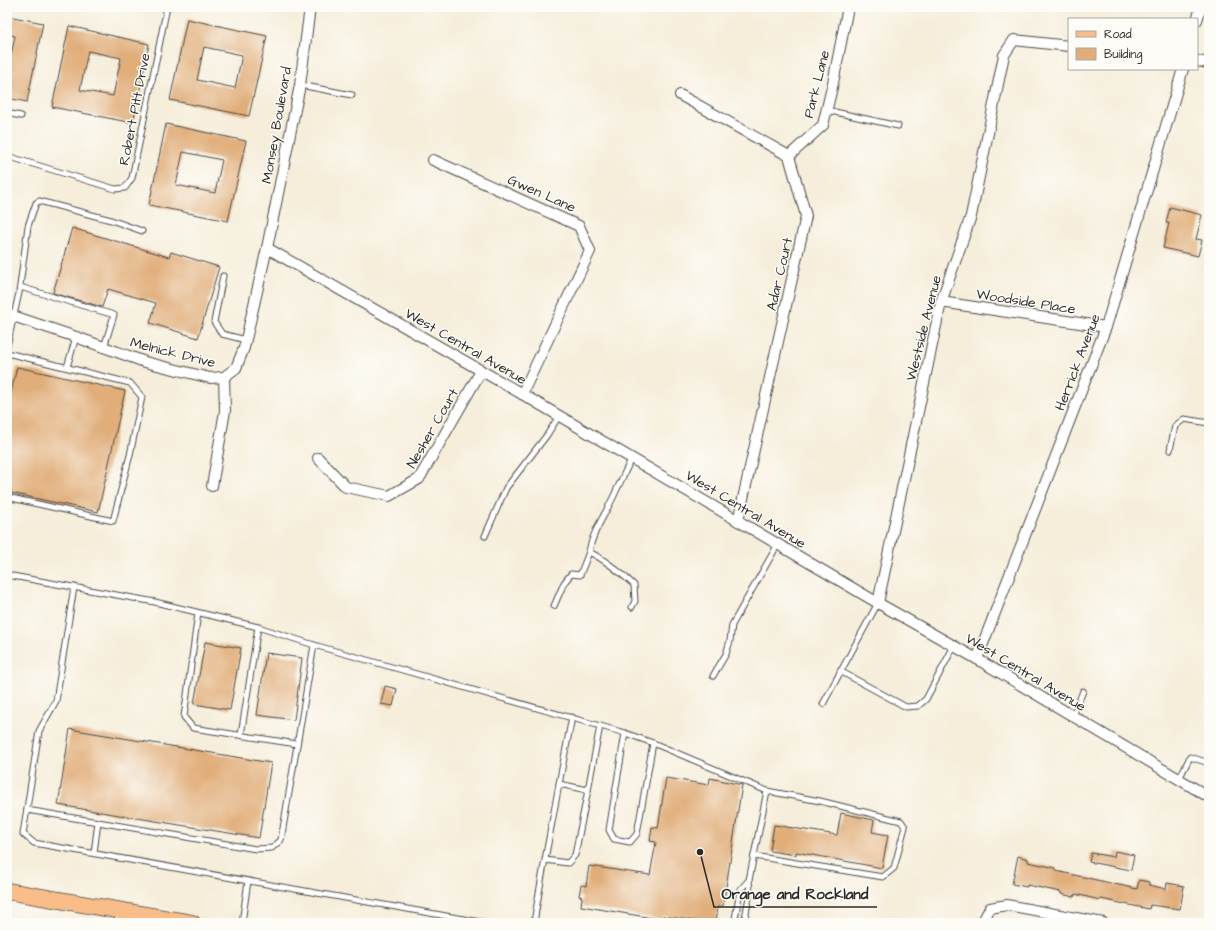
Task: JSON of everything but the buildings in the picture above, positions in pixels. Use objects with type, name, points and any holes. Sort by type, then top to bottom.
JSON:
[{"type":"main road","points":[[7,892],[118,917],[192,923]]},
{"type":"street","name":"Monsey Boulevard","points":[[267,248],[300,85],[310,7]]},
{"type":"street","name":"Park Lane","points":[[789,156],[823,125],[848,7]]},
{"type":"street","points":[[1198,18],[1201,7]]},
{"type":"street","name":"Westside Avenue","points":[[878,603],[941,302],[971,216],[1004,55],[1014,40],[1068,46]]},
{"type":"street","points":[[1198,61],[1209,63]]},
{"type":"street","name":"Herrick Avenue","points":[[977,659],[1106,327],[1183,70]]},
{"type":"street","points":[[680,95],[789,156]]},
{"type":"street","name":"Adar Court","points":[[738,521],[806,216],[789,156]]},
{"type":"street","name":"Gwen Lane","points":[[433,160],[579,226],[590,251],[522,394]]},
{"type":"street","name":"Melnick Drive","points":[[10,316],[76,337],[144,362],[210,378],[224,378],[236,368],[244,348],[267,248]]},
{"type":"street","name":"West Central Avenue","points":[[267,248],[522,394],[878,603],[977,659],[1209,797]]},
{"type":"street","name":"Woodside Place","points":[[941,302],[1106,327]]},
{"type":"street","name":"Nesher Court","points":[[318,458],[346,487],[389,496],[420,479],[481,371]]},
{"type":"street","points":[[212,486],[225,410],[224,378]]},
{"type":"street","points":[[982,923],[990,908],[1007,905],[1103,923]]},
{"type":"lane","name":"Robert Pitt Drive","points":[[7,156],[115,189],[125,188],[132,178],[167,7]]},
{"type":"lane","points":[[300,85],[352,96]]},
{"type":"lane","points":[[826,110],[898,126]]},
{"type":"lane","points":[[7,113],[21,116]]},
{"type":"lane","points":[[7,346],[10,316],[20,287],[28,226],[36,203],[39,201],[111,220],[142,231]]},
{"type":"lane","points":[[224,276],[214,322],[222,334],[246,340]]},
{"type":"lane","points":[[20,287],[114,315],[104,347]]},
{"type":"lane","points":[[67,367],[76,337]]},
{"type":"lane","points":[[7,353],[130,383],[142,397],[130,455],[113,521],[7,497]]},
{"type":"lane","points":[[485,536],[506,488],[547,435],[559,416]]},
{"type":"lane","points":[[1170,450],[1174,426],[1184,419],[1209,423]]},
{"type":"lane","points":[[554,606],[564,583],[571,574],[580,575],[597,527],[617,490],[623,473],[632,458]]},
{"type":"lane","points":[[713,676],[726,654],[730,641],[732,625],[778,544]]},
{"type":"lane","points":[[589,552],[602,558],[634,585],[635,601],[632,607]]},
{"type":"lane","points":[[7,575],[156,602],[258,627],[314,645],[625,733],[653,743],[767,791],[820,801],[901,821],[905,827],[894,868],[883,877],[754,856]]},
{"type":"lane","points":[[74,587],[56,701],[39,731],[23,834],[34,842],[486,923]]},
{"type":"lane","points":[[822,704],[878,603]]},
{"type":"lane","points":[[198,613],[184,717],[193,728],[297,744]]},
{"type":"lane","points":[[241,735],[258,627]]},
{"type":"lane","points":[[27,810],[256,849],[272,848],[282,840],[314,645]]},
{"type":"lane","points":[[840,671],[906,706],[918,706],[926,699],[954,646]]},
{"type":"lane","points":[[1073,716],[1083,691]]},
{"type":"lane","points":[[534,923],[572,717]]},
{"type":"lane","points":[[545,860],[568,863],[575,855],[600,726]]},
{"type":"lane","points":[[625,733],[609,830],[614,839],[630,842],[636,834],[653,743]]},
{"type":"lane","points":[[1179,779],[1190,756],[1209,763]]},
{"type":"lane","points":[[559,784],[588,790]]},
{"type":"lane","points":[[744,923],[750,892],[749,880],[767,791]]},
{"type":"lane","points":[[94,853],[98,822]]},
{"type":"lane","points":[[736,923],[735,919],[740,890],[749,880]]},
{"type":"lane","points":[[242,923],[248,881]]},
{"type":"place","name":"Orange and Rockland","points":[[700,852]]}]
